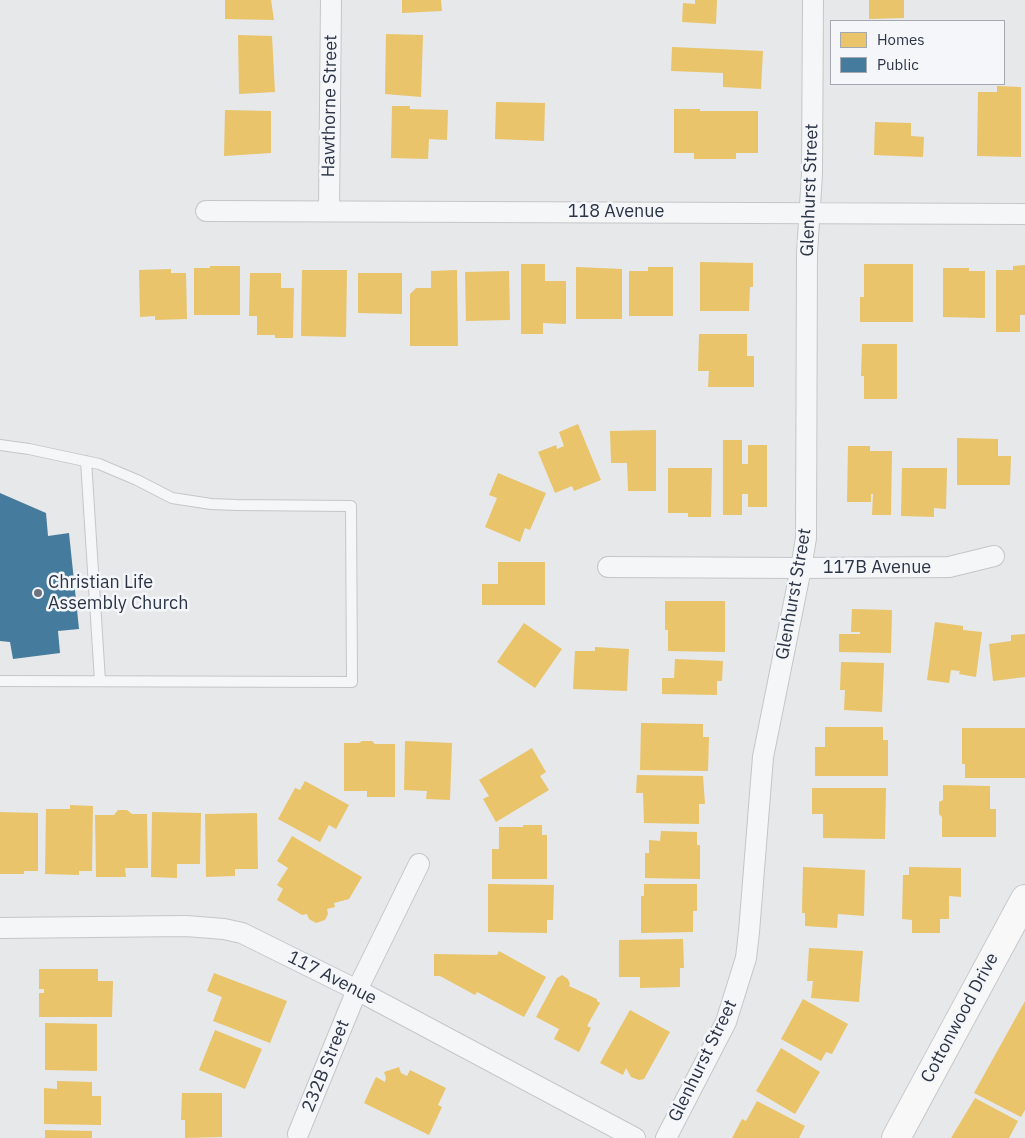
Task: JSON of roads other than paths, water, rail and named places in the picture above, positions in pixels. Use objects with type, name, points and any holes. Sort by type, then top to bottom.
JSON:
[{"type":"street","name":"Hawthorne Street","points":[[329,211],[331,0]]},
{"type":"street","name":"Glenhurst Street","points":[[666,1138],[726,1022],[746,958],[763,757],[806,538],[807,263],[810,213],[813,0]]},
{"type":"street","name":"118 Avenue","points":[[206,210],[1025,214]]},
{"type":"street","name":"117B Avenue","points":[[608,567],[949,567],[994,556]]},
{"type":"street","name":"232B Street","points":[[298,1134],[357,990],[419,864]]},
{"type":"street","name":"Cottonwood Drive","points":[[896,1138],[1025,899]]},
{"type":"street","name":"117 Avenue","points":[[0,928],[186,926],[224,929],[242,933],[357,990],[635,1138]]},
{"type":"lane","points":[[0,445],[29,449],[107,467],[172,498],[212,504],[351,506],[352,682],[0,681]]},
{"type":"lane","points":[[86,461],[100,681]]},
{"type":"place","name":"Christian Life Assembly Church","points":[[38,593]]}]
